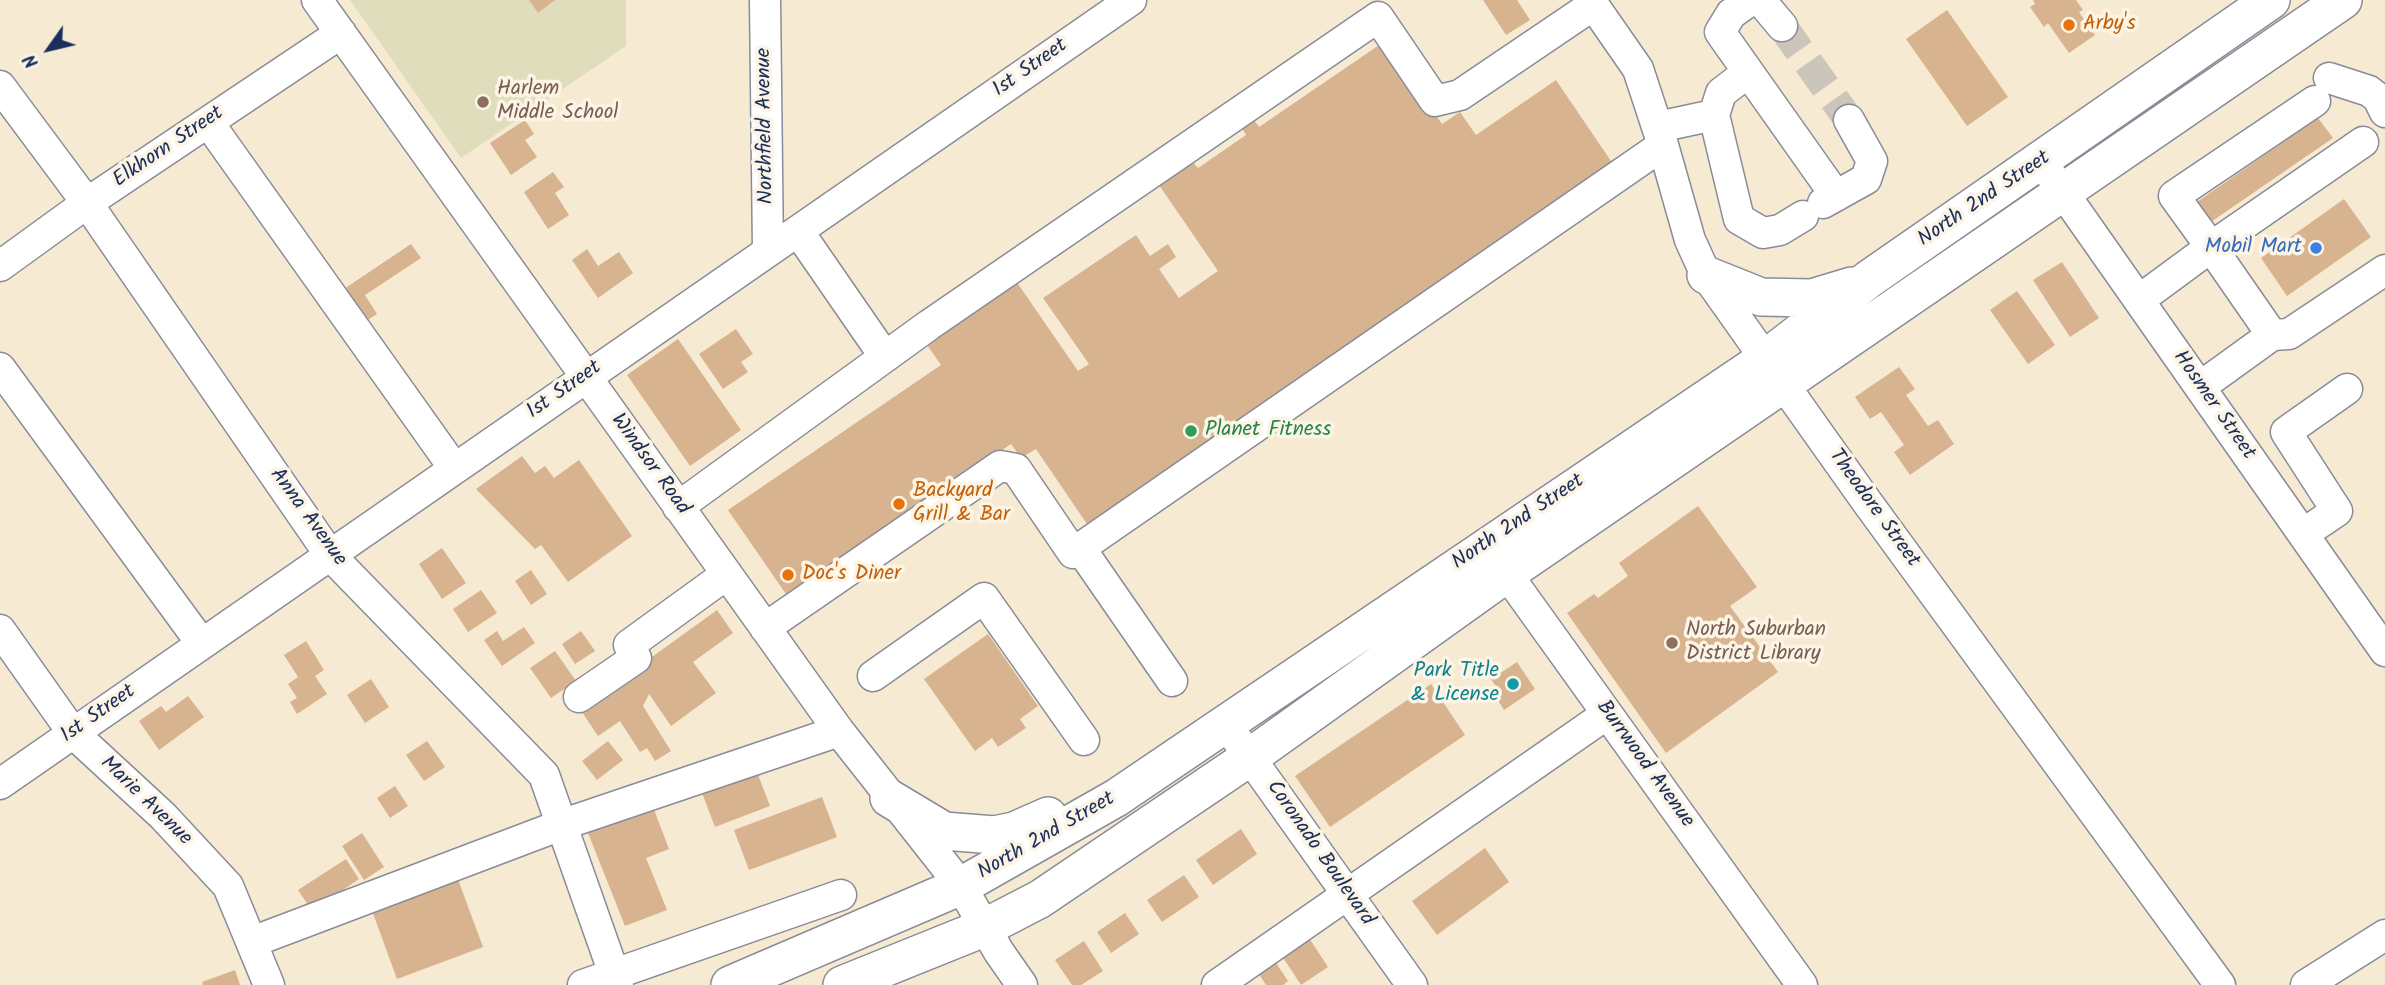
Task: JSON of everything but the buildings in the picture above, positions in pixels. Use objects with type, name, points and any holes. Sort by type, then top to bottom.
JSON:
[{"type":"main road","name":"North 2nd Street","points":[[730,985],[961,887],[1116,798],[1226,724],[1496,559],[1775,371],[2064,193],[2343,0]]},
{"type":"main road","name":"North 2nd Street","points":[[1775,371],[1869,279],[2267,1]]},
{"type":"main road","points":[[1706,275],[1761,297],[1786,298],[1831,294],[1869,279]]},
{"type":"main road","name":"North 2nd Street","points":[[842,985],[986,927],[1040,899],[1250,757],[1496,559]]},
{"type":"main road","points":[[889,798],[944,831],[994,835],[1014,831],[1067,806],[1116,798]]},
{"type":"street","name":"Windsor Road","points":[[317,0],[839,731],[961,887],[1022,985]]},
{"type":"street","name":"Northfield Avenue","points":[[765,0],[768,251]]},
{"type":"street","name":"1st Street","points":[[0,785],[1131,0]]},
{"type":"street","points":[[1782,26],[1761,1],[1749,1],[1731,14],[1720,32],[1747,73],[1821,205]]},
{"type":"street","points":[[2267,1],[2289,37]]},
{"type":"street","points":[[678,507],[885,357],[1245,105],[1378,17],[1435,101],[1461,95],[1591,3]]},
{"type":"street","name":"Theodore Street","points":[[1591,3],[1637,69],[1660,136],[1690,240],[1706,275],[2220,985]]},
{"type":"street","name":"Elkhorn Street","points":[[0,266],[87,203],[341,33]]},
{"type":"street","points":[[1747,73],[1721,93],[1714,115],[1739,219],[1763,233],[1780,230],[1866,178],[1872,161],[1849,120]]},
{"type":"street","name":"Anna Avenue","points":[[0,86],[87,203],[330,555],[544,775],[615,980]]},
{"type":"street","points":[[2272,335],[2174,196],[2322,89],[2369,91],[2378,97],[2385,112]]},
{"type":"street","points":[[765,628],[1000,466],[1016,469],[1073,553],[1660,136],[1714,115]]},
{"type":"street","points":[[208,122],[454,468]]},
{"type":"street","points":[[2138,300],[2363,142]]},
{"type":"street","name":"Hosmer Street","points":[[2041,161],[2385,652]]},
{"type":"street","points":[[798,231],[885,357]]},
{"type":"street","points":[[2200,387],[2272,335],[2289,334],[2385,270]]},
{"type":"street","points":[[0,368],[202,644]]},
{"type":"street","points":[[2303,534],[2337,510],[2286,432],[2347,389]]},
{"type":"street","points":[[1080,548],[1172,681]]},
{"type":"street","name":"Burrwood Avenue","points":[[1496,559],[1802,985]]},
{"type":"street","points":[[579,697],[636,658],[629,645],[727,574]]},
{"type":"street","points":[[873,676],[984,598],[1084,740]]},
{"type":"street","name":"Marie Avenue","points":[[0,630],[73,733],[163,816],[228,886],[269,985]]},
{"type":"street","points":[[1217,985],[1607,714]]},
{"type":"street","name":"Coronado Boulevard","points":[[1226,724],[1412,985]]},
{"type":"street","points":[[252,942],[561,825],[839,731]]},
{"type":"street","points":[[583,985],[615,980],[841,895]]},
{"type":"street","points":[[2306,985],[2385,935]]},
{"type":"shaded area","name":"Harlem Middle School","points":[[350,0],[626,0],[626,46],[461,158]]},
{"type":"tunnel","points":[[1782,26],[1849,120]]},
{"type":"place","name":"Arby's","points":[[2069,25]]},
{"type":"place","name":"Harlem Middle School","points":[[483,102]]},
{"type":"place","name":"Mobil Mart","points":[[2316,248]]},
{"type":"place","name":"Planet Fitness","points":[[1191,431]]},
{"type":"place","name":"Backyard Grill & Bar","points":[[899,504]]},
{"type":"place","name":"Doc's Diner","points":[[788,575]]},
{"type":"place","name":"North Suburban District Library","points":[[1672,643]]},
{"type":"place","name":"Park Title & License","points":[[1513,684]]}]
